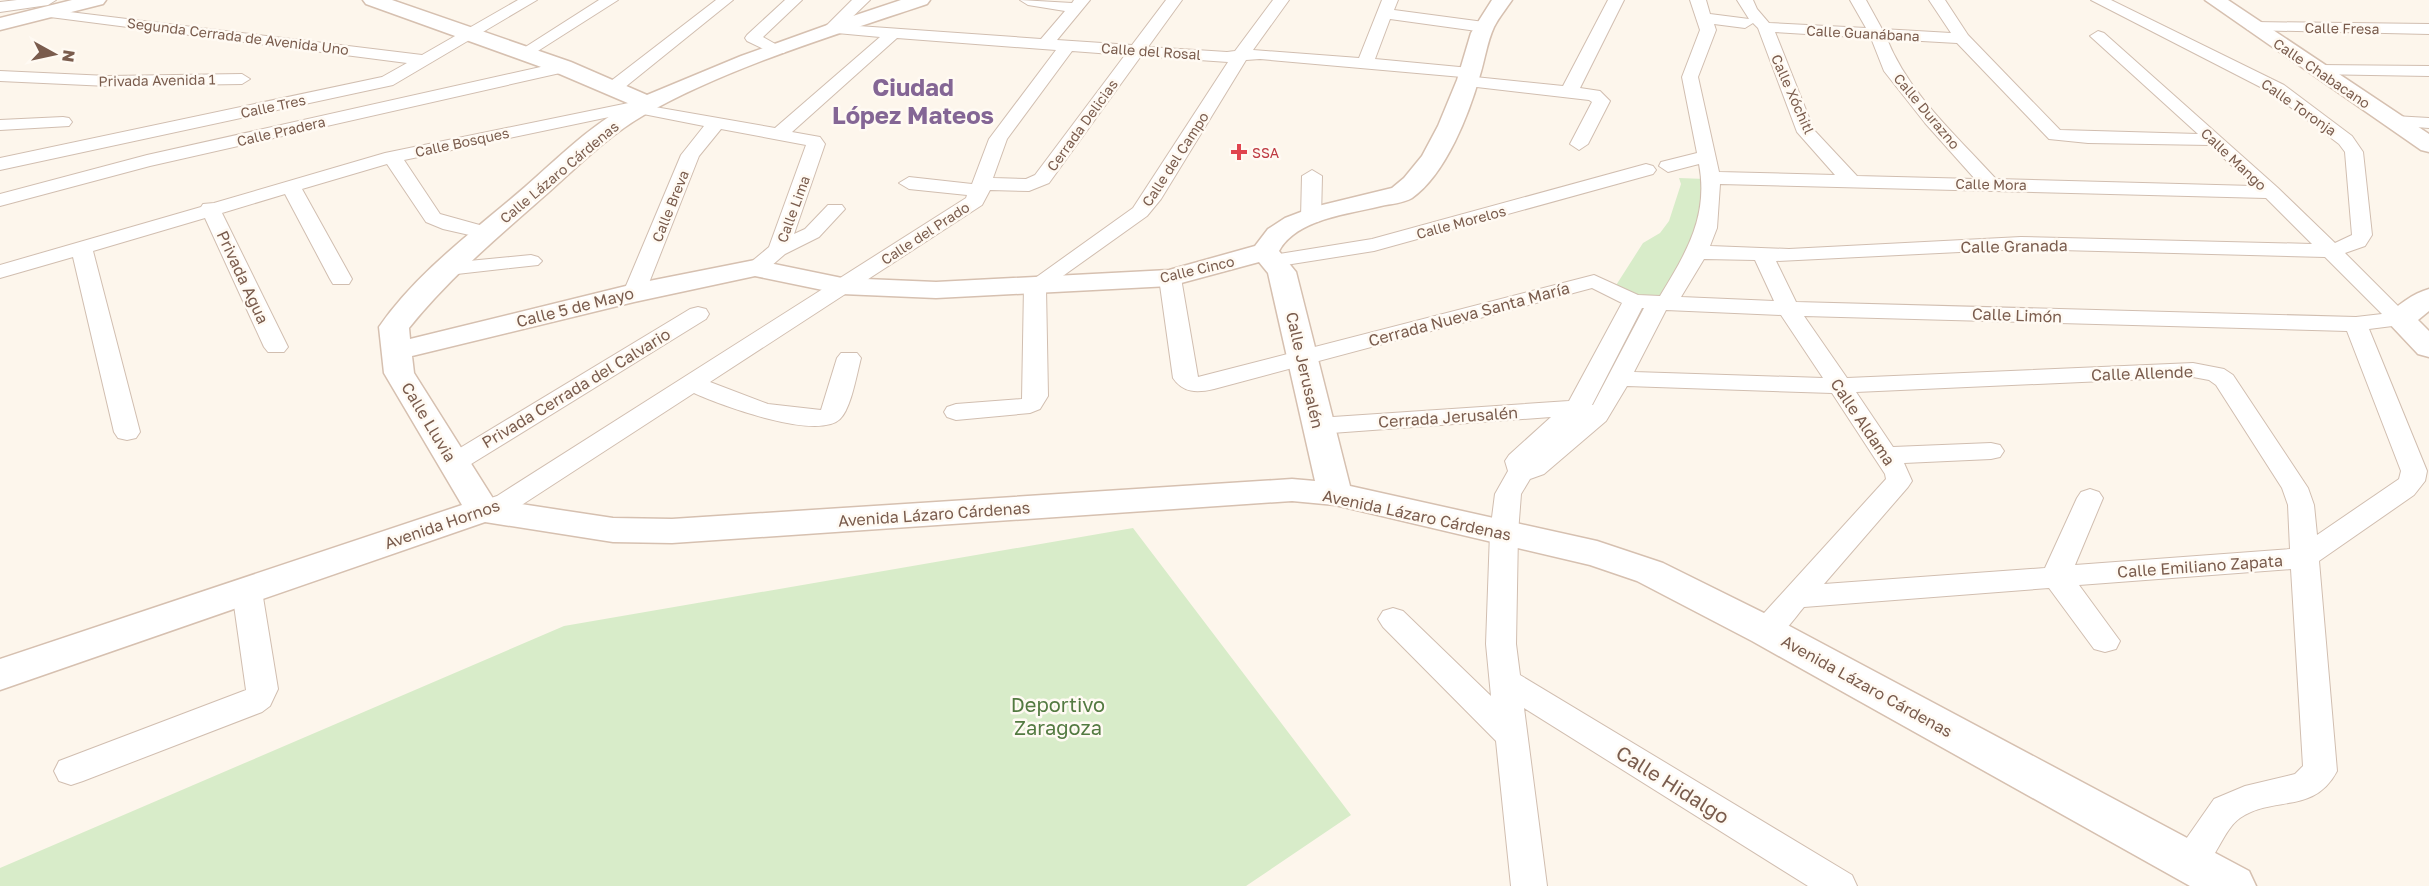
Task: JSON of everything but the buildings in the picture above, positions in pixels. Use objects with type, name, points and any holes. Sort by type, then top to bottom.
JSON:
[{"type":"street","points":[[0,24],[54,4],[96,0]]},
{"type":"street","points":[[374,0],[563,67],[613,88],[643,106],[715,125],[779,134],[893,34]]},
{"type":"street","name":"Calle Tres","points":[[0,164],[367,86],[400,75],[529,0]]},
{"type":"street","points":[[524,53],[610,0]]},
{"type":"street","points":[[613,88],[724,0]]},
{"type":"street","points":[[778,50],[753,38],[794,0]]},
{"type":"street","points":[[832,29],[848,10],[862,0]]},
{"type":"street","name":"Calle Bosques","points":[[0,272],[82,249],[210,208],[392,157],[643,106],[832,29],[920,0]]},
{"type":"street","points":[[1028,0],[1079,4]]},
{"type":"street","name":"Cerrada Delicias","points":[[909,183],[982,188],[1029,185],[1042,179],[1174,0]]},
{"type":"street","name":"Calle del Campo","points":[[1035,286],[1140,212],[1151,199],[1240,56],[1281,0]]},
{"type":"street","points":[[1269,256],[1272,238],[1284,229],[1311,218],[1401,194],[1413,185],[1425,171],[1453,117],[1469,77],[1484,27],[1502,0]]},
{"type":"street","points":[[1569,92],[1616,0]]},
{"type":"street","points":[[1529,886],[1502,644],[1504,533],[1508,494],[1520,473],[1535,468],[1620,379],[1662,303],[1697,252],[1707,228],[1711,178],[1705,158],[1690,77],[1707,35],[1698,0]]},
{"type":"street","name":"Calle Xóchitl","points":[[1745,0],[1750,11],[1764,27],[1806,132],[1851,181]]},
{"type":"street","name":"Calle Durazno","points":[[1858,0],[1877,33],[1890,67],[1931,119],[1990,184]]},
{"type":"street","points":[[1937,0],[1962,38],[2049,131],[2065,138],[2214,140]]},
{"type":"street","name":"Calle Toronja","points":[[2098,0],[2171,34],[2278,89],[2346,141],[2354,152],[2362,235],[2358,243],[2331,251]]},
{"type":"street","name":"Calle Chabacano","points":[[2215,0],[2429,145]]},
{"type":"street","name":"Segunda Cerrada de Avenida Uno","points":[[0,7],[54,4],[426,60]]},
{"type":"street","points":[[1045,44],[1079,4]]},
{"type":"street","points":[[1365,64],[1387,7],[1484,27]]},
{"type":"street","points":[[1702,18],[1745,23]]},
{"type":"street","name":"Calle Guanábana","points":[[1764,27],[1962,38]]},
{"type":"street","name":"Calle Fresa","points":[[2254,27],[2429,29]]},
{"type":"street","name":"Calle del Rosal","points":[[832,29],[1136,50],[1240,56],[1260,54],[1365,64],[1594,95],[1601,101],[1579,144]]},
{"type":"street","name":"Calle Mango","points":[[2171,34],[2136,40],[2104,40],[2271,192],[2400,319]]},
{"type":"street","name":"Calle del Prado","points":[[842,286],[975,201],[982,188],[988,160],[998,139],[1068,46]]},
{"type":"street","name":"Calle Pradera","points":[[0,200],[147,161],[563,67]]},
{"type":"street","points":[[2318,70],[2429,71]]},
{"type":"street","name":"Privada Avenida 1","points":[[0,76],[108,81],[242,79]]},
{"type":"street","name":"Calle Lázaro Cárdenas","points":[[395,339],[412,304],[448,269],[610,127],[643,106]]},
{"type":"street","points":[[2394,121],[2429,123]]},
{"type":"street","points":[[0,125],[63,122]]},
{"type":"street","name":"Calle Breva","points":[[634,292],[690,155],[715,125]]},
{"type":"street","name":"Calle Lima","points":[[755,268],[778,250],[816,144],[814,141],[779,134]]},
{"type":"street","points":[[392,157],[433,218],[450,225],[487,233]]},
{"type":"street","points":[[1668,166],[1705,158]]},
{"type":"street","name":"Calle Morelos","points":[[1269,256],[1374,245],[1646,170]]},
{"type":"street","points":[[1311,218],[1312,176]]},
{"type":"street","name":"Calle Mora","points":[[1711,178],[2271,192]]},
{"type":"street","points":[[290,185],[341,279]]},
{"type":"street","name":"Privada Agua","points":[[210,208],[276,346]]},
{"type":"street","points":[[778,250],[812,233],[834,209]]},
{"type":"street","name":"Calle Granada","points":[[1697,252],[1789,255],[2021,243],[2331,251]]},
{"type":"street","points":[[82,249],[127,432]]},
{"type":"street","name":"Calle Aldama","points":[[1762,253],[1788,308],[1886,456],[1899,481],[1766,631]]},
{"type":"street","name":"Calle Cinco","points":[[755,268],[842,286],[936,290],[1170,278],[1269,256]]},
{"type":"street","name":"Calle Jerusalén","points":[[1269,256],[1282,272],[1335,494]]},
{"type":"street","points":[[448,269],[531,261]]},
{"type":"street","name":"Calle 5 de Mayo","points":[[395,339],[755,268]]},
{"type":"street","name":"Cerrada Nueva Santa María","points":[[1170,278],[1185,378],[1192,384],[1205,384],[1302,360],[1588,281],[1599,282],[1634,301]]},
{"type":"street","name":"Avenida Hornos","points":[[0,675],[507,502],[842,286]]},
{"type":"street","points":[[956,412],[1021,408],[1031,404],[1036,396],[1035,286]]},
{"type":"street","points":[[2429,298],[2400,319],[2429,348]]},
{"type":"street","points":[[1587,412],[1634,301]]},
{"type":"street","name":"Calle Limón","points":[[1634,301],[1788,308],[2356,324],[2400,319]]},
{"type":"street","name":"Privada Cerrada del Calvario","points":[[454,463],[698,314]]},
{"type":"street","name":"Calle Emiliano Zapata","points":[[1797,597],[2302,558],[2405,489],[2412,481],[2414,471],[2356,324]]},
{"type":"street","name":"Calle Lluvia","points":[[395,339],[399,373],[483,510]]},
{"type":"street","points":[[692,383],[771,414],[825,417],[833,412],[849,358]]},
{"type":"street","name":"Calle Allende","points":[[1620,379],[1839,386],[2193,370],[2216,374],[2230,387],[2295,489],[2301,505],[2302,558],[2320,771],[2306,786],[2245,800],[2226,809],[2188,862]]},
{"type":"street","name":"Cerrada Jerusalén","points":[[1318,426],[1587,412]]},
{"type":"street","points":[[1886,456],[1991,451]]},
{"type":"street","name":"Avenida Lázaro Cárdenas","points":[[483,510],[613,530],[672,531],[1292,490],[1335,494],[1626,562],[1650,572],[1766,631],[2233,886]]},
{"type":"street","points":[[2090,498],[2056,576],[2105,641]]},
{"type":"street","points":[[71,771],[252,703],[260,697],[262,689],[247,591]]},
{"type":"street","points":[[1393,619],[1512,736]]},
{"type":"street","name":"Calle Hidalgo","points":[[1507,682],[1839,886]]},
{"type":"green space","points":[[1679,178],[1705,179],[1704,228],[1665,303],[1613,290],[1643,243],[1660,233],[1669,221],[1681,184]]},
{"type":"green space","name":"Deportivo Zaragoza","points":[[1133,528],[1351,815],[1246,886],[0,886],[0,868],[564,626]]},
{"type":"place","name":"SSA","points":[[1239,152]]},
{"type":"district","name":"Ciudad López Mateos","points":[[913,100]]}]
